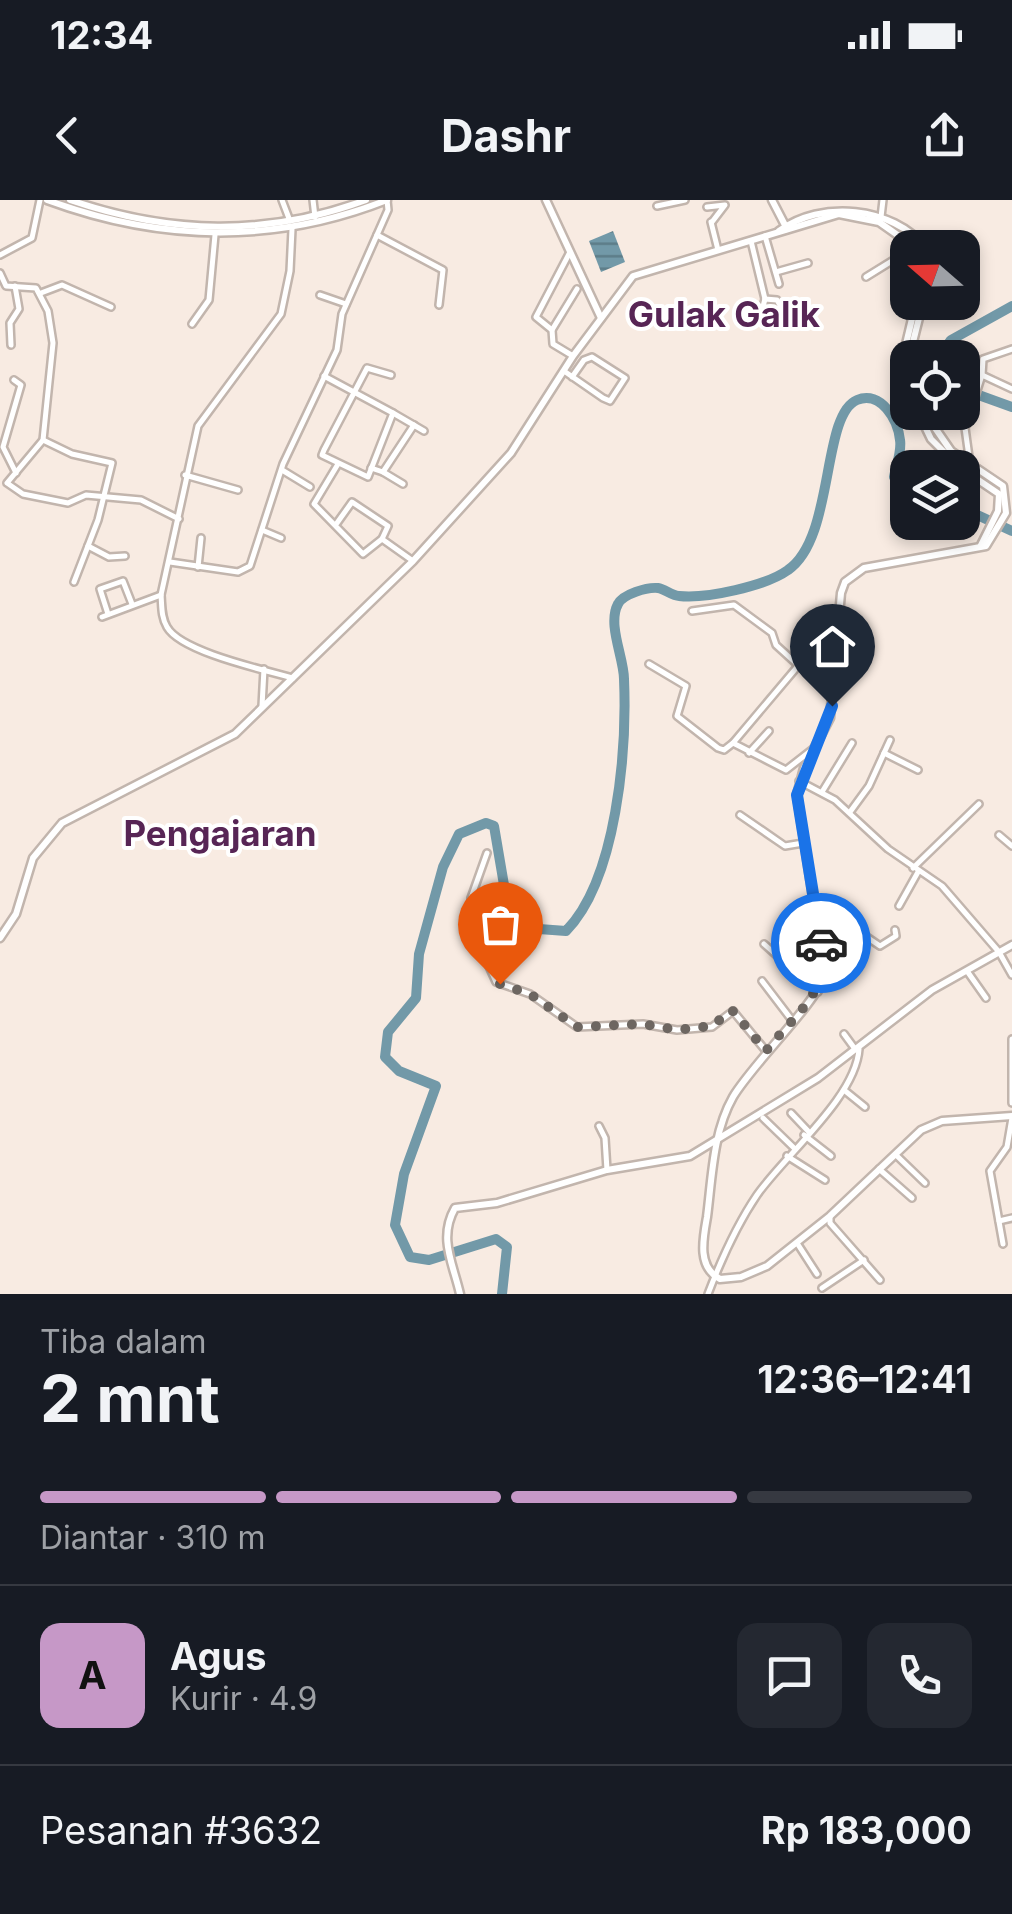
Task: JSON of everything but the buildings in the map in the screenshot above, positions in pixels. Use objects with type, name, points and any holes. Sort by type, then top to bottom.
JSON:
[{"type":"street","points":[[0,255],[32,238],[46,200],[156,227],[215,235],[291,225],[387,200],[388,210],[339,323],[340,344],[282,470],[247,571],[170,562]]},
{"type":"street","points":[[70,200],[99,204],[107,215]]},
{"type":"street","points":[[107,215],[114,200]]},
{"type":"street","points":[[282,200],[291,225],[290,272],[281,314],[204,413],[185,475],[161,596],[165,624],[175,636],[293,678]]},
{"type":"street","points":[[312,220],[313,200]]},
{"type":"street","points":[[546,200],[601,319]]},
{"type":"street","points":[[656,206],[685,200]]},
{"type":"street","points":[[772,200],[784,229]]},
{"type":"street","points":[[881,216],[884,200]]},
{"type":"street","points":[[712,222],[725,205],[705,203],[718,250]]},
{"type":"street","points":[[851,212],[891,230]]},
{"type":"street","points":[[0,938],[16,914],[34,858],[62,823],[224,742],[413,560],[487,482],[626,282],[646,270],[851,212],[881,216],[896,230]]},
{"type":"street","points":[[178,230],[244,231]]},
{"type":"street","points":[[376,234],[443,270],[439,306]]},
{"type":"street","points":[[192,324],[209,300],[215,235]]},
{"type":"street","points":[[764,236],[779,284]]},
{"type":"street","points":[[745,324],[764,311],[765,300],[751,241]]},
{"type":"street","points":[[552,330],[536,314],[570,252]]},
{"type":"street","points":[[776,272],[808,262]]},
{"type":"street","points":[[866,277],[890,262]]},
{"type":"street","points":[[0,273],[4,284],[34,286],[40,293],[48,311],[52,343],[43,440],[7,483],[23,494],[68,503],[80,496],[141,500],[179,518]]},
{"type":"street","points":[[40,293],[62,285],[111,307]]},
{"type":"street","points":[[11,345],[10,323],[19,309],[14,286]]},
{"type":"street","points":[[573,356],[552,344],[552,330],[577,288]]},
{"type":"street","points":[[320,295],[347,304]]},
{"type":"street","points":[[594,303],[614,298]]},
{"type":"street","points":[[765,300],[778,300],[785,314]]},
{"type":"street","points":[[964,450],[964,428],[981,379],[982,359],[1012,349]]},
{"type":"street","points":[[564,372],[610,401],[625,378],[592,357],[584,360],[572,377]]},
{"type":"street","points":[[391,374],[367,368],[323,452],[366,477],[393,413]]},
{"type":"street","points":[[324,376],[424,432]]},
{"type":"street","points":[[981,379],[1012,388]]},
{"type":"street","points":[[14,380],[20,383],[20,390],[4,447],[16,472]]},
{"type":"street","points":[[384,472],[414,425]]},
{"type":"street","points":[[928,430],[945,450]]},
{"type":"street","points":[[43,440],[72,454],[112,463],[105,496],[74,582]]},
{"type":"street","points":[[337,523],[352,502],[386,522],[382,538],[363,554],[314,501],[338,464]]},
{"type":"street","points":[[372,468],[404,484]]},
{"type":"street","points":[[282,470],[310,487]]},
{"type":"street","points":[[185,475],[238,490]]},
{"type":"street","points":[[714,1276],[704,1261],[703,1238],[718,1142],[733,1098],[791,1019],[818,992],[826,962],[797,815],[799,781],[830,718],[841,593],[854,574],[989,545],[1002,512],[996,488],[980,478]]},
{"type":"street","points":[[262,530],[281,538]]},
{"type":"street","points":[[198,566],[202,538]]},
{"type":"street","points":[[382,538],[413,560]]},
{"type":"street","points":[[88,546],[109,557],[125,556]]},
{"type":"street","points":[[132,604],[124,581],[100,589],[105,616],[161,596]]},
{"type":"street","points":[[692,611],[734,605],[772,634],[776,646],[798,666]]},
{"type":"street","points":[[649,664],[686,686],[678,717],[724,750],[818,641],[836,631]]},
{"type":"street","points":[[262,709],[264,669]]},
{"type":"street","points":[[748,752],[769,731]]},
{"type":"street","points":[[850,812],[890,740]]},
{"type":"street","points":[[733,743],[786,770],[816,749]]},
{"type":"street","points":[[822,792],[852,744]]},
{"type":"street","points":[[884,753],[918,770]]},
{"type":"street","points":[[799,781],[850,812],[916,870],[942,886],[999,952],[1012,975]]},
{"type":"street","points":[[899,906],[916,870],[979,804]]},
{"type":"street","points":[[740,815],[785,846],[803,843]]},
{"type":"street","points":[[999,835],[1012,846]]},
{"type":"street","points":[[487,852],[471,898],[471,945],[482,951],[496,982],[530,994],[577,1027],[643,1024],[677,1030],[712,1026],[732,1010],[766,1051]]},
{"type":"street","points":[[816,919],[849,925],[881,946],[896,936],[895,930]]},
{"type":"street","points":[[764,944],[818,992]]},
{"type":"street","points":[[460,1294],[446,1244],[449,1219],[461,1204],[497,1204],[608,1170],[674,1161],[718,1142],[857,1048],[908,1006],[1012,944]]},
{"type":"street","points":[[967,971],[986,998]]},
{"type":"street","points":[[762,981],[791,1019]]},
{"type":"street","points":[[708,1294],[744,1214],[844,1090],[856,1065],[857,1048],[844,1034]]},
{"type":"street","points":[[1012,1039],[1012,1103]]},
{"type":"street","points":[[844,1090],[865,1107]]},
{"type":"street","points":[[791,1112],[806,1133],[831,1156]]},
{"type":"street","points":[[714,1276],[750,1275],[830,1216],[921,1130],[942,1121],[1012,1117],[1007,1147],[990,1171],[1002,1244]]},
{"type":"street","points":[[763,1118],[794,1148]]},
{"type":"street","points":[[598,1126],[605,1138],[608,1170]]},
{"type":"street","points":[[894,1153],[926,1183]]},
{"type":"street","points":[[787,1156],[825,1180]]},
{"type":"street","points":[[879,1168],[912,1198]]},
{"type":"street","points":[[830,1216],[830,1223],[880,1280]]},
{"type":"street","points":[[999,1222],[1012,1218]]},
{"type":"street","points":[[797,1242],[817,1274]]},
{"type":"street","points":[[822,1288],[864,1260]]},
{"type":"water","points":[[613,231],[625,262],[601,272],[589,241]]},
{"type":"waterway","points":[[951,340],[1012,306]]},
{"type":"waterway","points":[[980,395],[1012,407]]},
{"type":"waterway","points":[[502,1294],[507,1247],[496,1239],[429,1260],[410,1257],[395,1225],[404,1174],[436,1086],[399,1071],[385,1057],[388,1032],[416,998],[419,954],[443,867],[459,834],[486,823],[494,826],[504,885],[539,929],[566,931],[597,880],[615,812],[624,708],[623,671],[614,621],[618,604],[625,597],[653,588],[679,596],[720,593],[751,586],[788,570],[803,554],[814,532],[838,428],[846,410],[857,400],[874,399],[887,409],[899,432],[900,450]]},
{"type":"waterway","points":[[980,516],[1012,531]]},
{"type":"way so far","points":[[500,984],[530,994],[577,1027],[643,1024],[677,1030],[712,1026],[732,1010],[766,1051],[818,992],[826,962],[821,943]]},
{"type":"district","name":"Gulak Galik","points":[[724,314]]},
{"type":"district","name":"Pengajaran","points":[[220,833]]},
{"type":"route","points":[[821,943],[797,815],[797,795],[804,768],[826,730],[832,706]]}]
